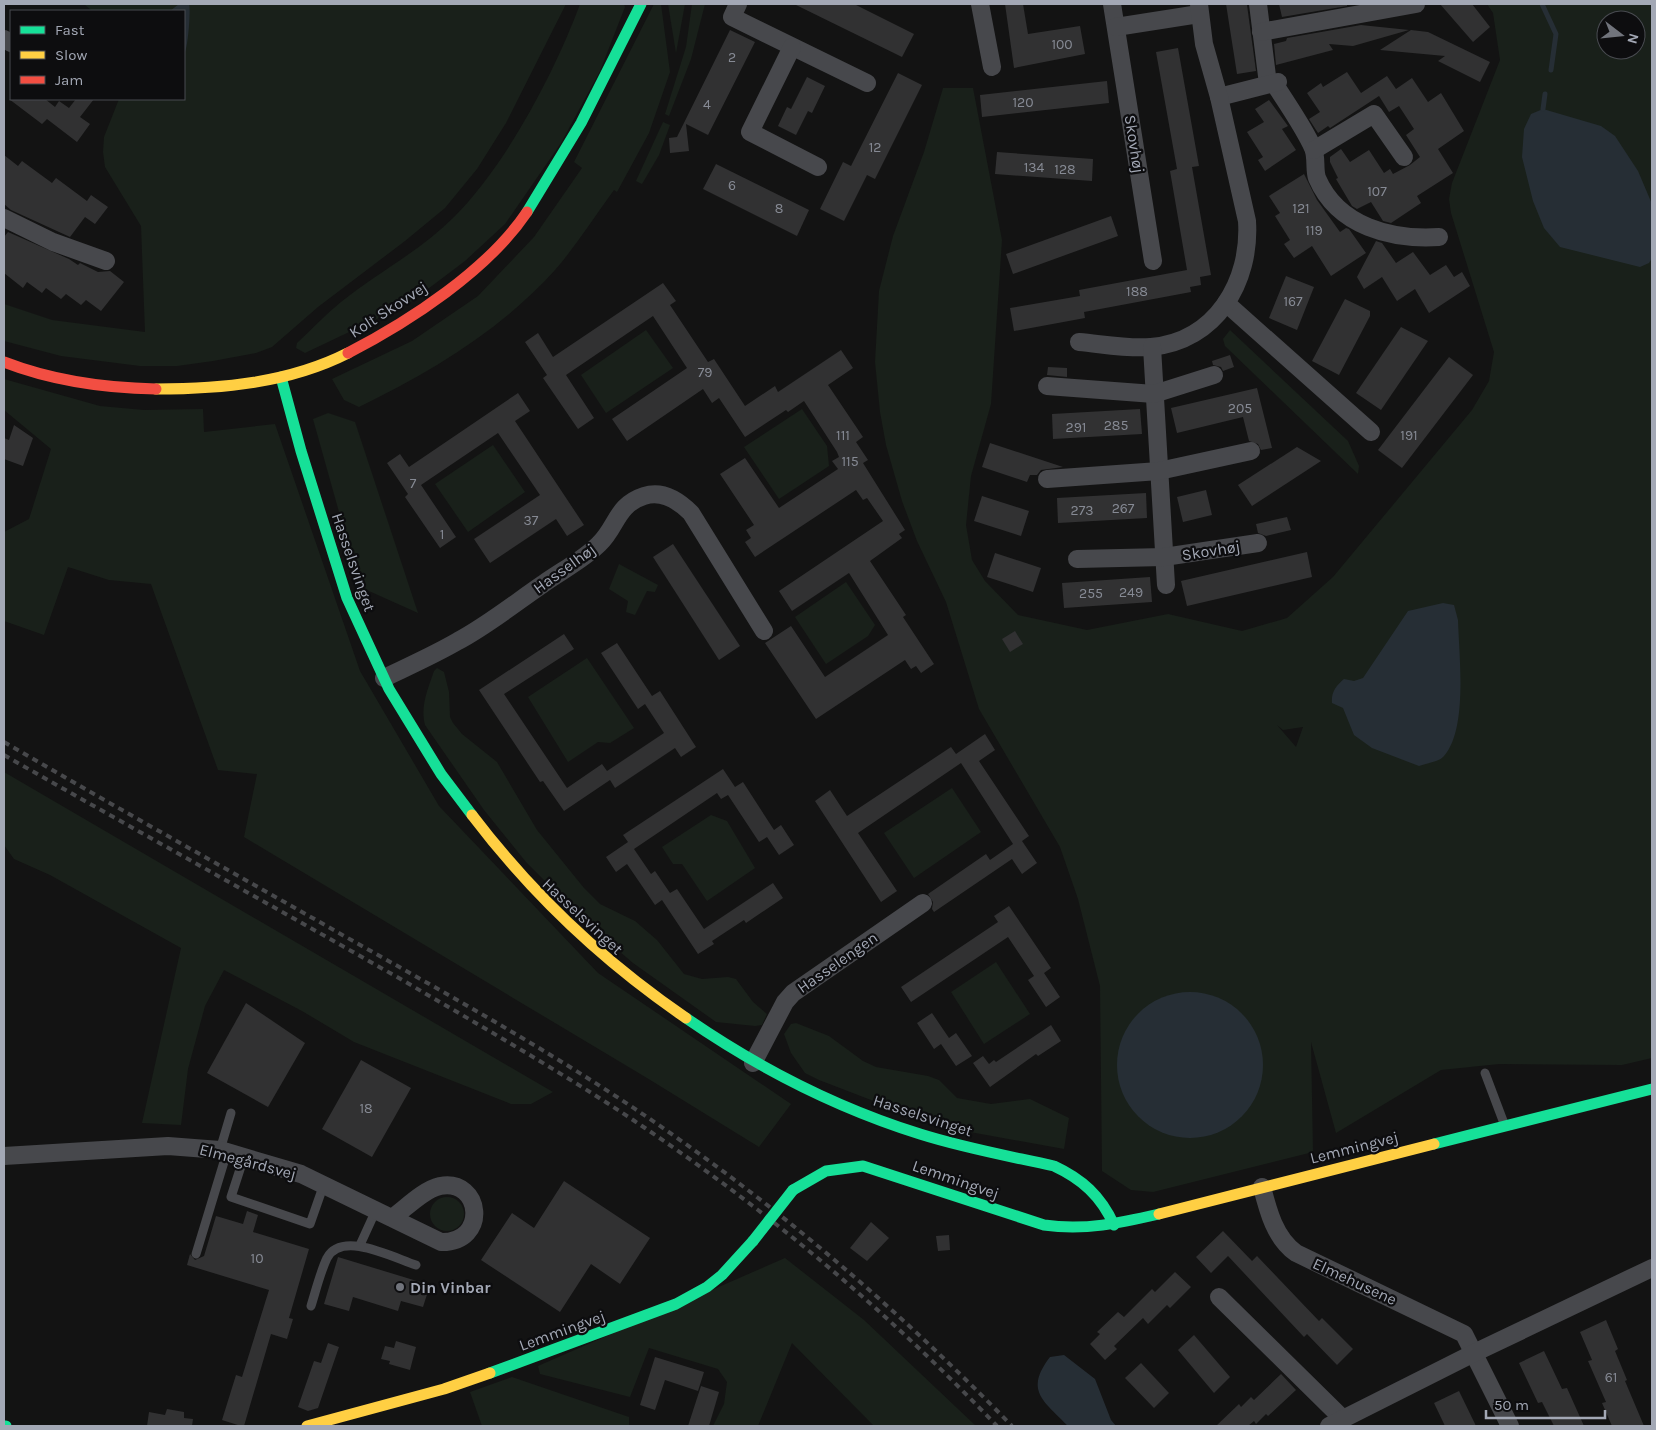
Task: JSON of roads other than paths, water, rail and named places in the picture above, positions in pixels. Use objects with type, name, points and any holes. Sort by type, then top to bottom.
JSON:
[{"type":"street","name":"Kolt Skovvej","points":[[4,362],[25,371],[97,386],[173,390],[246,383],[281,377],[348,353],[416,313],[470,272],[516,225],[564,156],[641,4]]},
{"type":"street","points":[[738,4],[732,17],[867,83]]},
{"type":"street","points":[[980,4],[992,68]]},
{"type":"street","name":"Skovhøj","points":[[1112,4],[1153,261]]},
{"type":"street","points":[[1258,4],[1261,32],[1276,83],[1314,150],[1317,178],[1337,208],[1355,222],[1384,233],[1416,239],[1439,237]]},
{"type":"street","points":[[1261,32],[1416,4]]},
{"type":"street","points":[[1079,342],[1152,347],[1190,335],[1206,325],[1226,303],[1239,281],[1248,241],[1247,221],[1219,98],[1204,44],[1199,9],[1116,27]]},
{"type":"street","points":[[792,47],[750,132],[818,167]]},
{"type":"street","points":[[1219,98],[1276,83]]},
{"type":"street","points":[[1314,150],[1374,114],[1404,157]]},
{"type":"street","points":[[4,218],[53,242],[106,261]]},
{"type":"street","points":[[1226,303],[1371,432]]},
{"type":"street","name":"Skovhøj","points":[[1152,347],[1166,585]]},
{"type":"street","points":[[1047,386],[1154,394],[1214,375]]},
{"type":"street","name":"Hasselsvinget","points":[[281,377],[346,597],[384,678],[406,721],[450,790],[481,832],[540,898],[610,964],[651,996],[753,1063],[815,1093],[904,1129],[954,1144],[1054,1166],[1064,1170],[1080,1179],[1096,1193],[1102,1200],[1114,1225]]},
{"type":"street","points":[[1047,480],[1159,472],[1251,452]]},
{"type":"street","name":"Hasselhøj","points":[[384,678],[460,641],[563,570],[599,544],[611,528],[619,512],[629,503],[645,495],[665,496],[680,501],[691,513],[764,631]]},
{"type":"street","name":"Skovhøj","points":[[1077,559],[1164,557],[1258,543]]},
{"type":"street","name":"Hasselengen","points":[[753,1063],[785,1002],[793,993],[923,903]]},
{"type":"street","name":"Lemmingvej","points":[[307,1426],[444,1389],[564,1347],[676,1304],[707,1287],[722,1275],[753,1241],[794,1190],[824,1171],[843,1166],[863,1166],[1056,1228],[1090,1229],[1114,1225],[1262,1186],[1652,1090]]},
{"type":"street","name":"Elmegårdsvej","points":[[4,1156],[168,1146],[230,1153],[274,1165],[324,1184],[392,1218]]},
{"type":"street","name":"Elmehusene","points":[[1262,1186],[1268,1209],[1286,1246],[1296,1253],[1464,1334],[1510,1426]]},
{"type":"street","points":[[1219,1297],[1335,1424],[1474,1353],[1652,1268]]},
{"type":"lane","points":[[1486,1073],[1505,1126]]},
{"type":"lane","points":[[231,1113],[230,1196],[310,1224],[324,1184]]},
{"type":"lane","points":[[196,1254],[230,1153]]},
{"type":"lane","points":[[360,1245],[376,1210]]},
{"type":"lane","points":[[311,1306],[328,1256],[345,1245],[360,1245],[416,1265]]},
{"type":"waterway","points":[[1542,4],[1556,34],[1551,70]]},
{"type":"waterway","points":[[1543,109],[1545,94]]},
{"type":"railway","points":[[4,742],[498,1024],[573,1069],[647,1117],[744,1187],[837,1262],[970,1383],[1012,1426]]},
{"type":"railway","points":[[4,755],[404,981],[554,1070],[642,1126],[737,1194],[828,1267],[915,1344],[997,1426]]},
{"type":"place","name":"Din Vinbar","points":[[400,1287]]}]
